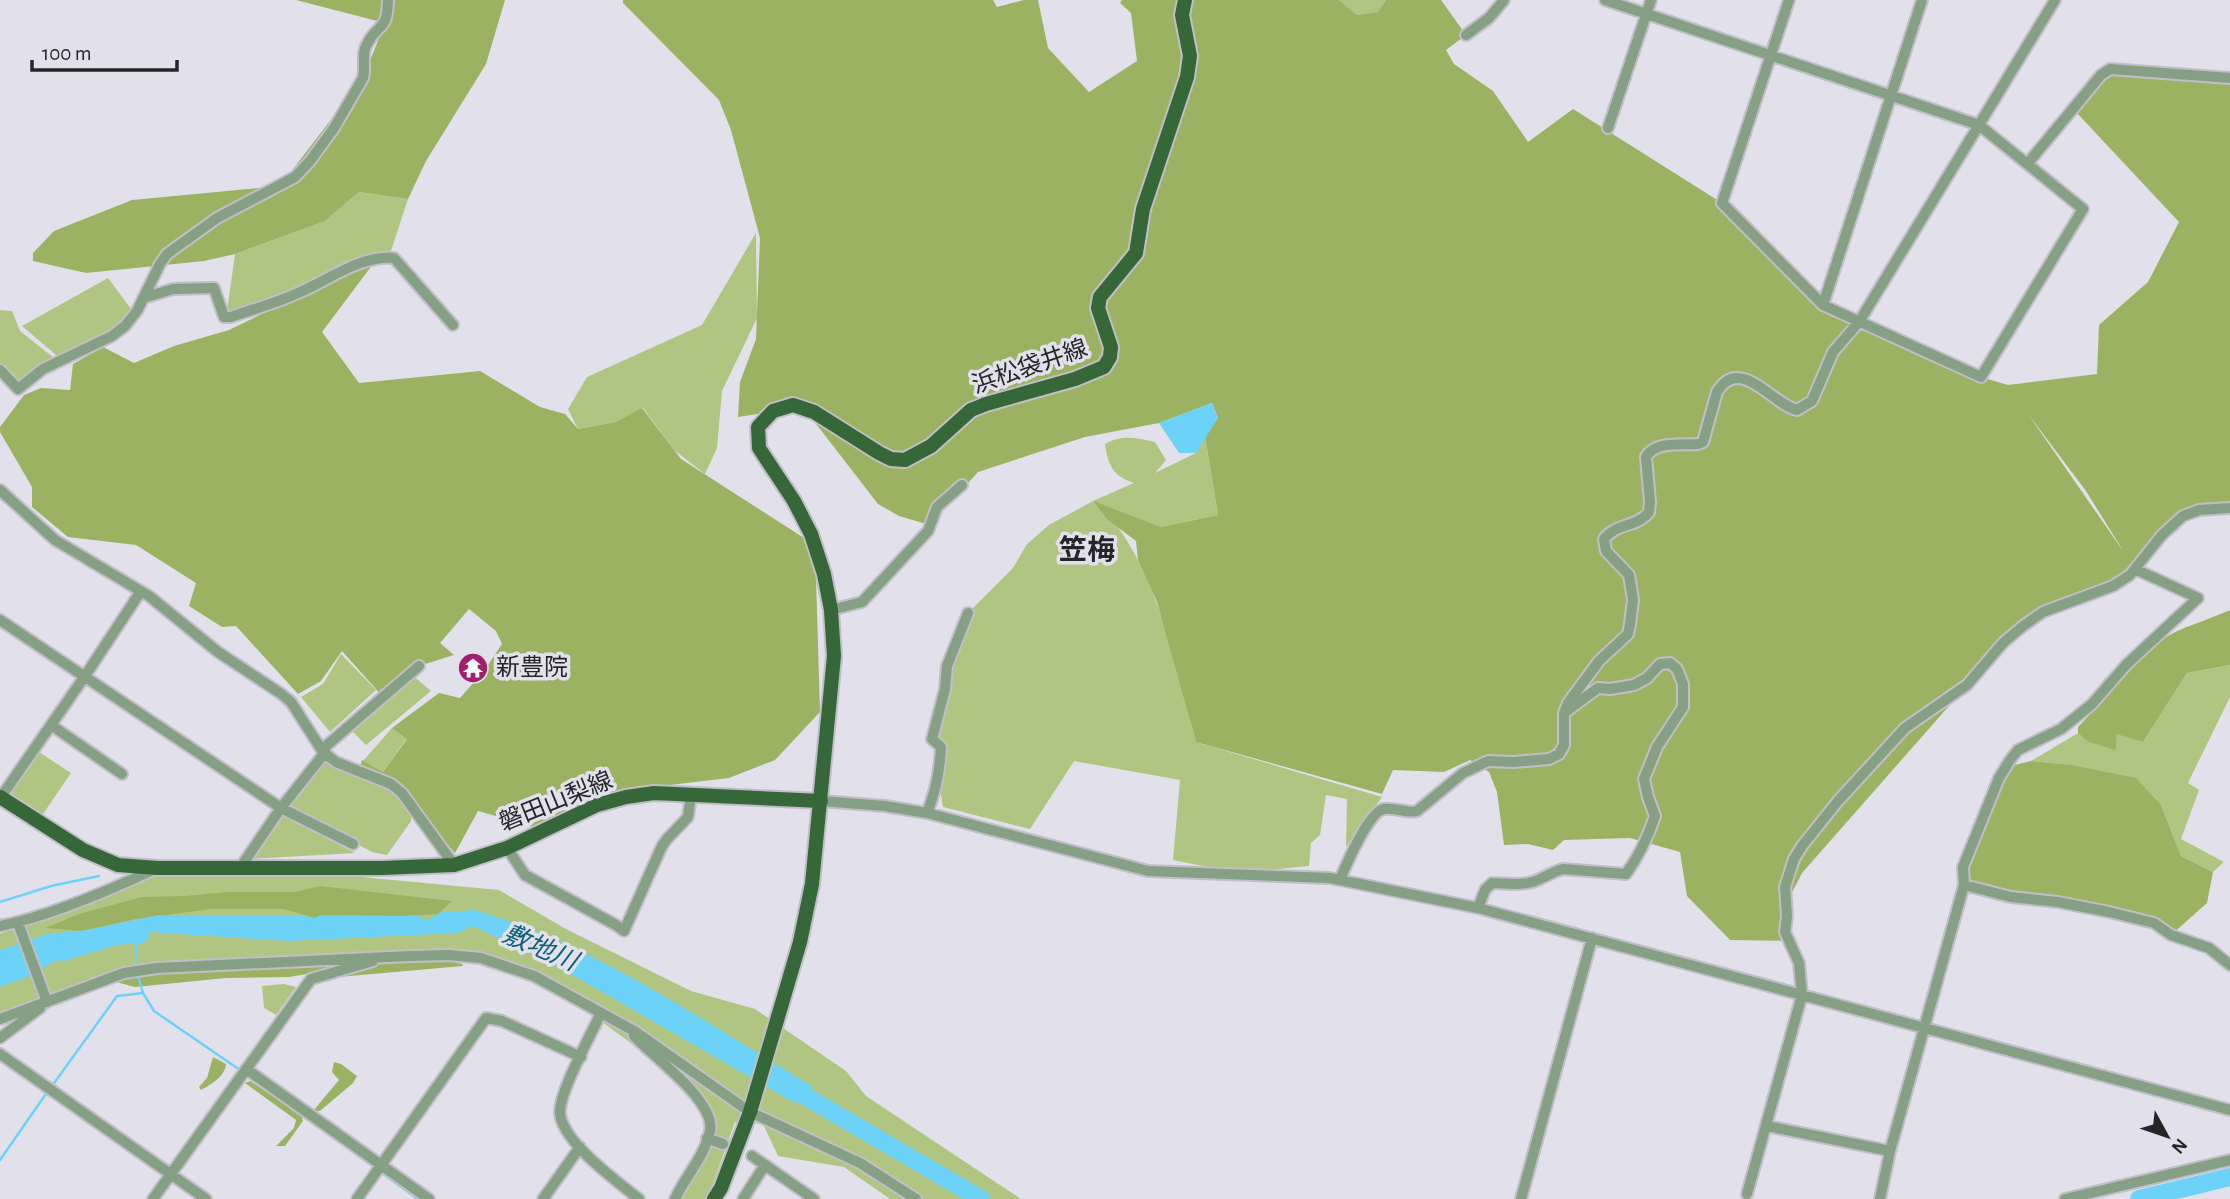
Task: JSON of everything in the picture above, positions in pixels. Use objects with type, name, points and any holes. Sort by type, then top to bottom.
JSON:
[{"type":"main road","name":"浜松袋井線","points":[[821,801],[834,656],[831,610],[824,574],[811,534],[794,501],[759,448],[758,427],[773,411],[793,405],[803,407],[879,453],[891,459],[905,460],[931,446],[971,410],[1075,379],[1104,367],[1110,357],[1111,348],[1098,308],[1100,297],[1136,253],[1143,209],[1187,77],[1189,56],[1182,15],[1185,0]]},
{"type":"main road","name":"磐田山梨線","points":[[1,798],[83,850],[118,864],[158,868],[454,865],[507,848],[606,803],[654,793],[821,801]]},
{"type":"main road","points":[[714,1199],[721,1188],[751,1109],[800,942],[812,884],[821,801]]},
{"type":"street","points":[[0,370],[18,389],[43,369],[112,336],[131,318],[167,254],[217,218],[295,177],[334,128],[363,78],[363,54],[367,44],[385,23],[387,0]]},
{"type":"street","points":[[1466,36],[1489,18],[1504,0]]},
{"type":"street","points":[[1605,0],[1770,56],[1979,124],[2083,209],[1981,377],[1823,305],[1722,203],[1770,56],[1788,0]]},
{"type":"street","points":[[1608,128],[1651,0]]},
{"type":"street","points":[[1823,305],[1922,0]]},
{"type":"street","points":[[1340,880],[1370,819],[1379,810],[1387,808],[1409,813],[1418,811],[1463,773],[1488,761],[1549,759],[1559,754],[1565,738],[1564,713],[1567,703],[1600,661],[1628,634],[1633,600],[1629,575],[1606,551],[1604,539],[1614,529],[1639,521],[1649,512],[1646,457],[1649,452],[1655,447],[1703,442],[1717,392],[1721,385],[1734,378],[1741,378],[1768,390],[1790,408],[1797,410],[1805,407],[1816,393],[1833,352],[1859,322],[2054,0]]},
{"type":"street","points":[[2028,163],[2101,75],[2110,69],[2230,78]]},
{"type":"street","points":[[143,298],[173,289],[214,288],[224,317],[231,317],[297,294],[379,256],[394,258],[453,325]]},
{"type":"street","points":[[831,610],[862,602],[928,531],[937,507],[962,485]]},
{"type":"street","points":[[1,494],[55,540],[141,591],[218,652],[291,702],[323,752],[336,762],[391,784],[402,793],[454,865]]},
{"type":"street","points":[[1747,1194],[1802,995],[1799,963],[1786,932],[1785,887],[1794,859],[1802,846],[1838,801],[1905,727],[1967,685],[2003,643],[2023,626],[2043,612],[2113,586],[2135,569],[2162,535],[2183,516],[2199,510],[2230,508]]},
{"type":"street","points":[[1880,1199],[1890,1151],[1964,885],[1964,867],[1999,778],[2018,750],[2061,729],[2092,704],[2126,665],[2198,598],[2135,569]]},
{"type":"street","points":[[1,798],[141,591]]},
{"type":"street","points":[[927,813],[939,779],[942,747],[932,739],[945,689],[947,666],[968,613]]},
{"type":"street","points":[[0,620],[281,808],[354,844]]},
{"type":"street","points":[[1478,908],[1485,890],[1492,883],[1535,882],[1553,871],[1563,869],[1626,874],[1648,836],[1655,816],[1644,779],[1657,747],[1683,707],[1683,684],[1676,669],[1670,663],[1660,664],[1647,678],[1634,685],[1598,688],[1564,713]]},
{"type":"street","points":[[240,868],[326,746],[419,666]]},
{"type":"street","points":[[51,725],[122,774]]},
{"type":"street","points":[[507,848],[525,876],[616,925],[624,932],[667,839],[688,817],[691,795]]},
{"type":"street","points":[[821,801],[885,806],[927,813],[1147,871],[1295,875],[1340,880],[1478,908],[2230,1110]]},
{"type":"street","points":[[46,998],[9,926],[158,868]]},
{"type":"street","points":[[1964,885],[2011,897],[2058,902],[2154,923],[2171,935],[2209,948],[2230,965]]},
{"type":"street","points":[[1521,1199],[1592,939]]},
{"type":"street","points":[[0,1019],[46,998],[124,973],[157,968],[449,955],[481,958],[534,976],[625,1026],[751,1109],[860,1163],[916,1199]]},
{"type":"street","points":[[153,1199],[310,979],[379,958]]},
{"type":"street","points":[[0,1038],[46,998]]},
{"type":"street","points":[[601,1013],[563,1097],[560,1114],[580,1147],[639,1199]]},
{"type":"street","points":[[356,1199],[486,1018],[502,1021],[581,1057]]},
{"type":"street","points":[[625,1026],[702,1104],[710,1120],[707,1138],[675,1199]]},
{"type":"street","points":[[0,1054],[206,1199]]},
{"type":"street","points":[[246,1069],[429,1199]]},
{"type":"street","points":[[1767,1126],[1890,1151]]},
{"type":"street","points":[[707,1138],[723,1144]]},
{"type":"street","points":[[543,1199],[580,1147]]},
{"type":"street","points":[[752,1156],[814,1199]]},
{"type":"street","points":[[2065,1199],[2230,1160]]},
{"type":"street","points":[[743,1199],[765,1165]]},
{"type":"green space","points":[[296,0],[505,0],[486,64],[426,161],[408,199],[359,192],[325,221],[235,254],[204,261],[86,273],[33,261],[33,253],[54,231],[132,200],[280,186],[363,78],[385,23]]},
{"type":"green space","points":[[623,0],[993,0],[997,7],[1024,0],[1038,0],[1048,48],[1089,92],[1137,61],[1131,13],[1120,3],[1122,0],[1339,0],[1357,15],[1378,12],[1386,0],[1441,0],[1466,35],[1446,50],[1454,64],[1493,91],[1528,142],[1573,109],[1722,203],[1773,255],[1841,313],[1981,377],[2008,385],[2097,374],[2099,325],[2148,282],[2179,222],[2076,112],[2110,69],[2230,78],[2230,516],[2225,508],[2194,511],[2135,569],[2043,612],[1985,665],[1802,873],[1783,910],[1788,941],[1730,940],[1687,896],[1680,852],[1630,838],[1564,840],[1553,850],[1528,844],[1504,845],[1497,792],[1489,772],[1470,760],[1444,772],[1393,770],[1382,794],[1196,742],[1157,602],[1138,560],[1136,541],[1108,520],[1093,501],[1161,527],[1218,515],[1205,436],[1218,418],[1212,403],[1159,423],[1085,437],[978,472],[930,525],[899,516],[878,504],[803,407],[738,417],[740,382],[756,339],[760,238],[731,130],[719,100]],"holes":[[[2028,414],[2086,491],[2122,549]]]},
{"type":"green space","points":[[1339,0],[1386,0],[1379,12],[1357,15]]},
{"type":"green space","points":[[359,192],[408,199],[389,257],[226,318],[235,254],[325,221]]},
{"type":"green space","points":[[756,233],[757,318],[722,391],[717,448],[705,474],[674,450],[643,408],[615,422],[578,429],[568,409],[587,377],[702,325]]},
{"type":"green space","points":[[379,256],[322,332],[359,383],[480,371],[540,407],[565,414],[578,429],[615,422],[642,408],[681,459],[815,545],[820,712],[775,760],[729,778],[610,792],[545,830],[478,811],[455,853],[411,804],[359,770],[362,760],[383,772],[407,739],[392,728],[439,693],[460,698],[484,671],[502,644],[496,631],[469,609],[440,643],[454,655],[419,666],[383,697],[342,651],[321,681],[298,694],[236,626],[222,627],[189,606],[196,583],[136,545],[68,537],[32,507],[32,487],[0,432],[0,427],[24,395],[41,388],[70,390],[73,364],[103,347],[134,363],[174,346],[229,330]]},
{"type":"green space","points":[[108,278],[131,309],[125,326],[62,360],[22,326]]},
{"type":"green space","points":[[0,310],[12,311],[20,331],[59,362],[16,387],[0,369]]},
{"type":"green space","points":[[1205,436],[1218,515],[1161,527],[1095,503],[1120,530],[1135,554],[1158,606],[1196,742],[1382,797],[1346,847],[1347,799],[1326,795],[1320,835],[1311,843],[1309,866],[1238,873],[1173,860],[1180,780],[1074,761],[1030,829],[943,807],[932,739],[968,613],[1013,568],[1027,544],[1049,525],[1134,483],[1113,470],[1105,444],[1124,438],[1155,442],[1166,460],[1155,473],[1196,453]]},
{"type":"green space","points":[[2230,610],[2230,665],[2187,673],[2143,742],[2117,734],[2116,750],[2088,742],[2078,733],[2078,727],[2149,649],[2177,631]]},
{"type":"green space","points":[[341,654],[376,690],[330,732],[301,697],[323,684]]},
{"type":"green space","points":[[2230,665],[2230,697],[2188,783],[2199,790],[2181,839],[2224,862],[2213,872],[2181,856],[2161,805],[2071,765],[2031,761],[2078,733],[2088,742],[2116,749],[2117,733],[2143,742],[2187,673]]},
{"type":"green space","points":[[411,674],[431,691],[366,745],[351,730]]},
{"type":"green space","points":[[392,728],[407,738],[383,772],[363,761]]},
{"type":"green space","points":[[39,752],[71,773],[43,814],[10,793]]},
{"type":"green space","points":[[323,755],[359,770],[411,804],[411,821],[387,855],[372,852],[288,807]]},
{"type":"green space","points":[[2031,761],[2071,765],[2136,778],[2161,805],[2181,856],[2213,872],[2207,903],[2171,935],[2122,915],[1964,885],[1966,860],[2006,767]]},
{"type":"green space","points":[[282,815],[355,853],[251,859]]},
{"type":"green space","points":[[266,868],[499,890],[566,929],[691,991],[755,1009],[846,1071],[866,1096],[1021,1199],[890,1199],[844,1167],[778,1156],[763,1124],[735,1122],[711,1189],[704,1199],[680,1199],[713,1123],[673,1074],[598,1019],[478,953],[145,970],[0,1026],[0,934],[149,872]]},
{"type":"green space","points":[[320,886],[452,901],[438,914],[322,920],[284,909],[211,909],[136,919],[82,931],[46,928],[79,914],[142,897],[228,892],[295,892]]},
{"type":"green space","points":[[445,959],[463,966],[338,977],[356,966],[289,977],[226,978],[135,987],[116,982],[129,974],[245,964],[365,965]]},
{"type":"green space","points":[[284,984],[296,987],[276,1015],[264,1008],[262,986]]},
{"type":"green space","points":[[213,1057],[226,1064],[225,1068],[217,1079],[201,1090],[199,1087],[207,1078]]},
{"type":"green space","points":[[334,1062],[357,1076],[353,1083],[320,1111],[313,1111],[339,1080],[332,1072]]},
{"type":"green space","points":[[250,1081],[301,1114],[303,1121],[285,1146],[276,1146],[294,1128],[296,1120],[245,1083]]},
{"type":"water","points":[[1212,403],[1218,418],[1196,453],[1179,453],[1159,423]]},
{"type":"water","points":[[474,910],[563,943],[649,987],[813,1087],[809,1099],[795,1103],[555,965],[473,926],[457,933],[288,941],[151,932],[116,936],[81,947],[27,977],[0,987],[0,950],[47,934],[87,930],[159,915],[300,915],[344,924],[417,925],[442,912]]},
{"type":"waterway","points":[[0,902],[51,886],[99,876]]},
{"type":"waterway","name":"敷地川","points":[[322,924],[417,925]]},
{"type":"waterway","points":[[135,934],[137,969]]},
{"type":"waterway","name":"敷地川","points":[[63,952],[116,936],[141,934]]},
{"type":"waterway","points":[[138,976],[143,993],[154,1011],[240,1070]]},
{"type":"waterway","points":[[52,1086],[117,996],[143,993]]},
{"type":"waterway","name":"敷地川","points":[[788,1086],[981,1199]]},
{"type":"waterway","points":[[0,1160],[48,1091]]},
{"type":"waterway","points":[[331,1136],[377,1169]]},
{"type":"waterway","points":[[382,1173],[418,1199]]},
{"type":"waterway","points":[[2139,1199],[2230,1177]]},
{"type":"place","name":"新豊院","points":[[473,668]]},
{"type":"district","name":"笠梅","points":[[1087,551]]}]
